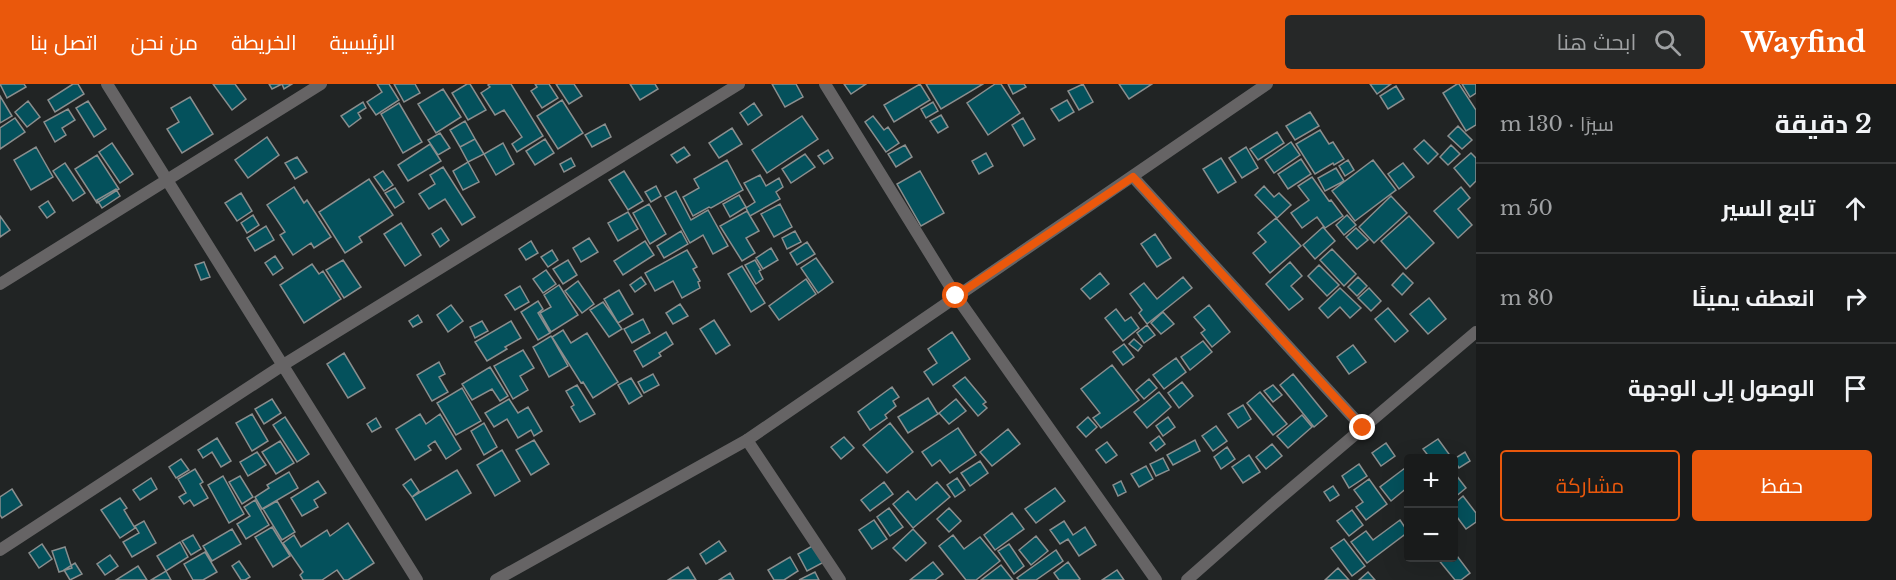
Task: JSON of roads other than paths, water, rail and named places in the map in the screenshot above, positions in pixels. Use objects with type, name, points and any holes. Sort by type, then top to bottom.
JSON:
[{"type":"street","points":[[107,84],[417,580]]},
{"type":"street","points":[[0,284],[321,84]]},
{"type":"street","points":[[0,550],[283,365],[739,84]]},
{"type":"street","points":[[825,84],[956,296],[1153,579]]},
{"type":"street","points":[[496,580],[747,440],[1268,84]]},
{"type":"street","points":[[1133,177],[1363,428]]},
{"type":"street","points":[[1187,580],[1476,332]]},
{"type":"street","points":[[747,440],[840,580]]}]
